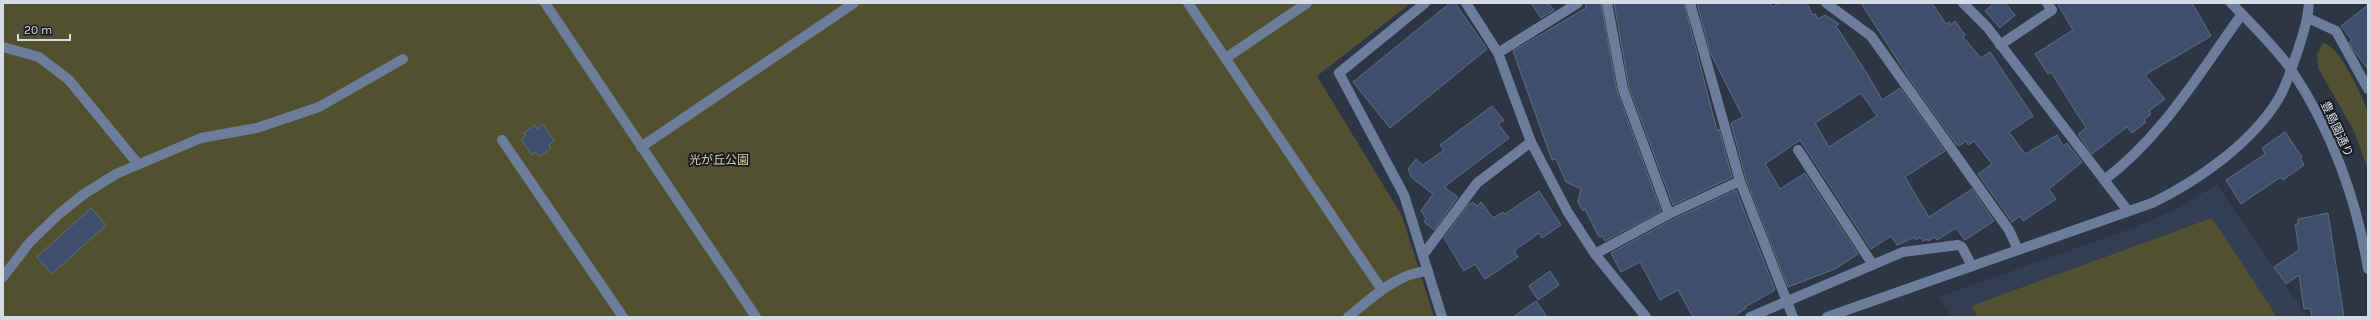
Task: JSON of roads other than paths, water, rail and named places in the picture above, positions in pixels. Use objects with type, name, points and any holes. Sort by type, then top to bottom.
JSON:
[{"type":"street","points":[[544,3],[756,317]]},
{"type":"street","points":[[641,147],[854,3]]},
{"type":"street","points":[[1188,3],[1382,290]]},
{"type":"street","points":[[1226,58],[1307,3]]},
{"type":"street","points":[[1425,3],[1339,73],[1404,195],[1442,317]]},
{"type":"street","points":[[1466,3],[1498,53],[1530,142],[1567,211],[1595,254],[1646,317]]},
{"type":"street","points":[[1498,53],[1578,3]]},
{"type":"street","points":[[1607,3],[1622,89],[1669,214]]},
{"type":"street","points":[[1690,3],[1740,181],[1794,317]]},
{"type":"street","points":[[1826,3],[1871,36],[2009,230],[2018,250]]},
{"type":"street","points":[[1963,3],[1986,27],[2128,211]]},
{"type":"street","points":[[2000,45],[2052,10],[2047,3]]},
{"type":"street","name":"豊島園通り","points":[[2231,3],[2292,70],[2317,113],[2336,154],[2348,188],[2368,269]]},
{"type":"street","points":[[1827,317],[2128,211],[2177,191],[2234,148],[2257,126],[2279,98],[2292,70],[2308,18],[2309,3]]},
{"type":"street","points":[[2104,180],[2125,164],[2148,142],[2242,14]]},
{"type":"street","points":[[2308,18],[2336,31],[2368,89]]},
{"type":"street","points":[[3,47],[39,57],[69,80],[138,164]]},
{"type":"street","points":[[3,277],[30,242],[59,214],[84,194],[138,164],[201,138],[257,128],[319,107],[403,59]]},
{"type":"street","points":[[502,140],[623,317]]},
{"type":"street","points":[[1423,255],[1477,183],[1530,142]]},
{"type":"street","points":[[1798,150],[1873,264]]},
{"type":"street","points":[[1595,254],[1669,214],[1740,181]]},
{"type":"street","points":[[1750,317],[1786,300],[1904,252],[1958,245],[1962,247],[1972,266]]},
{"type":"street","points":[[1348,317],[1382,290],[1399,279],[1416,272],[1428,271]]},
{"type":"park label","name":"光が丘公園","points":[[719,160]]}]
